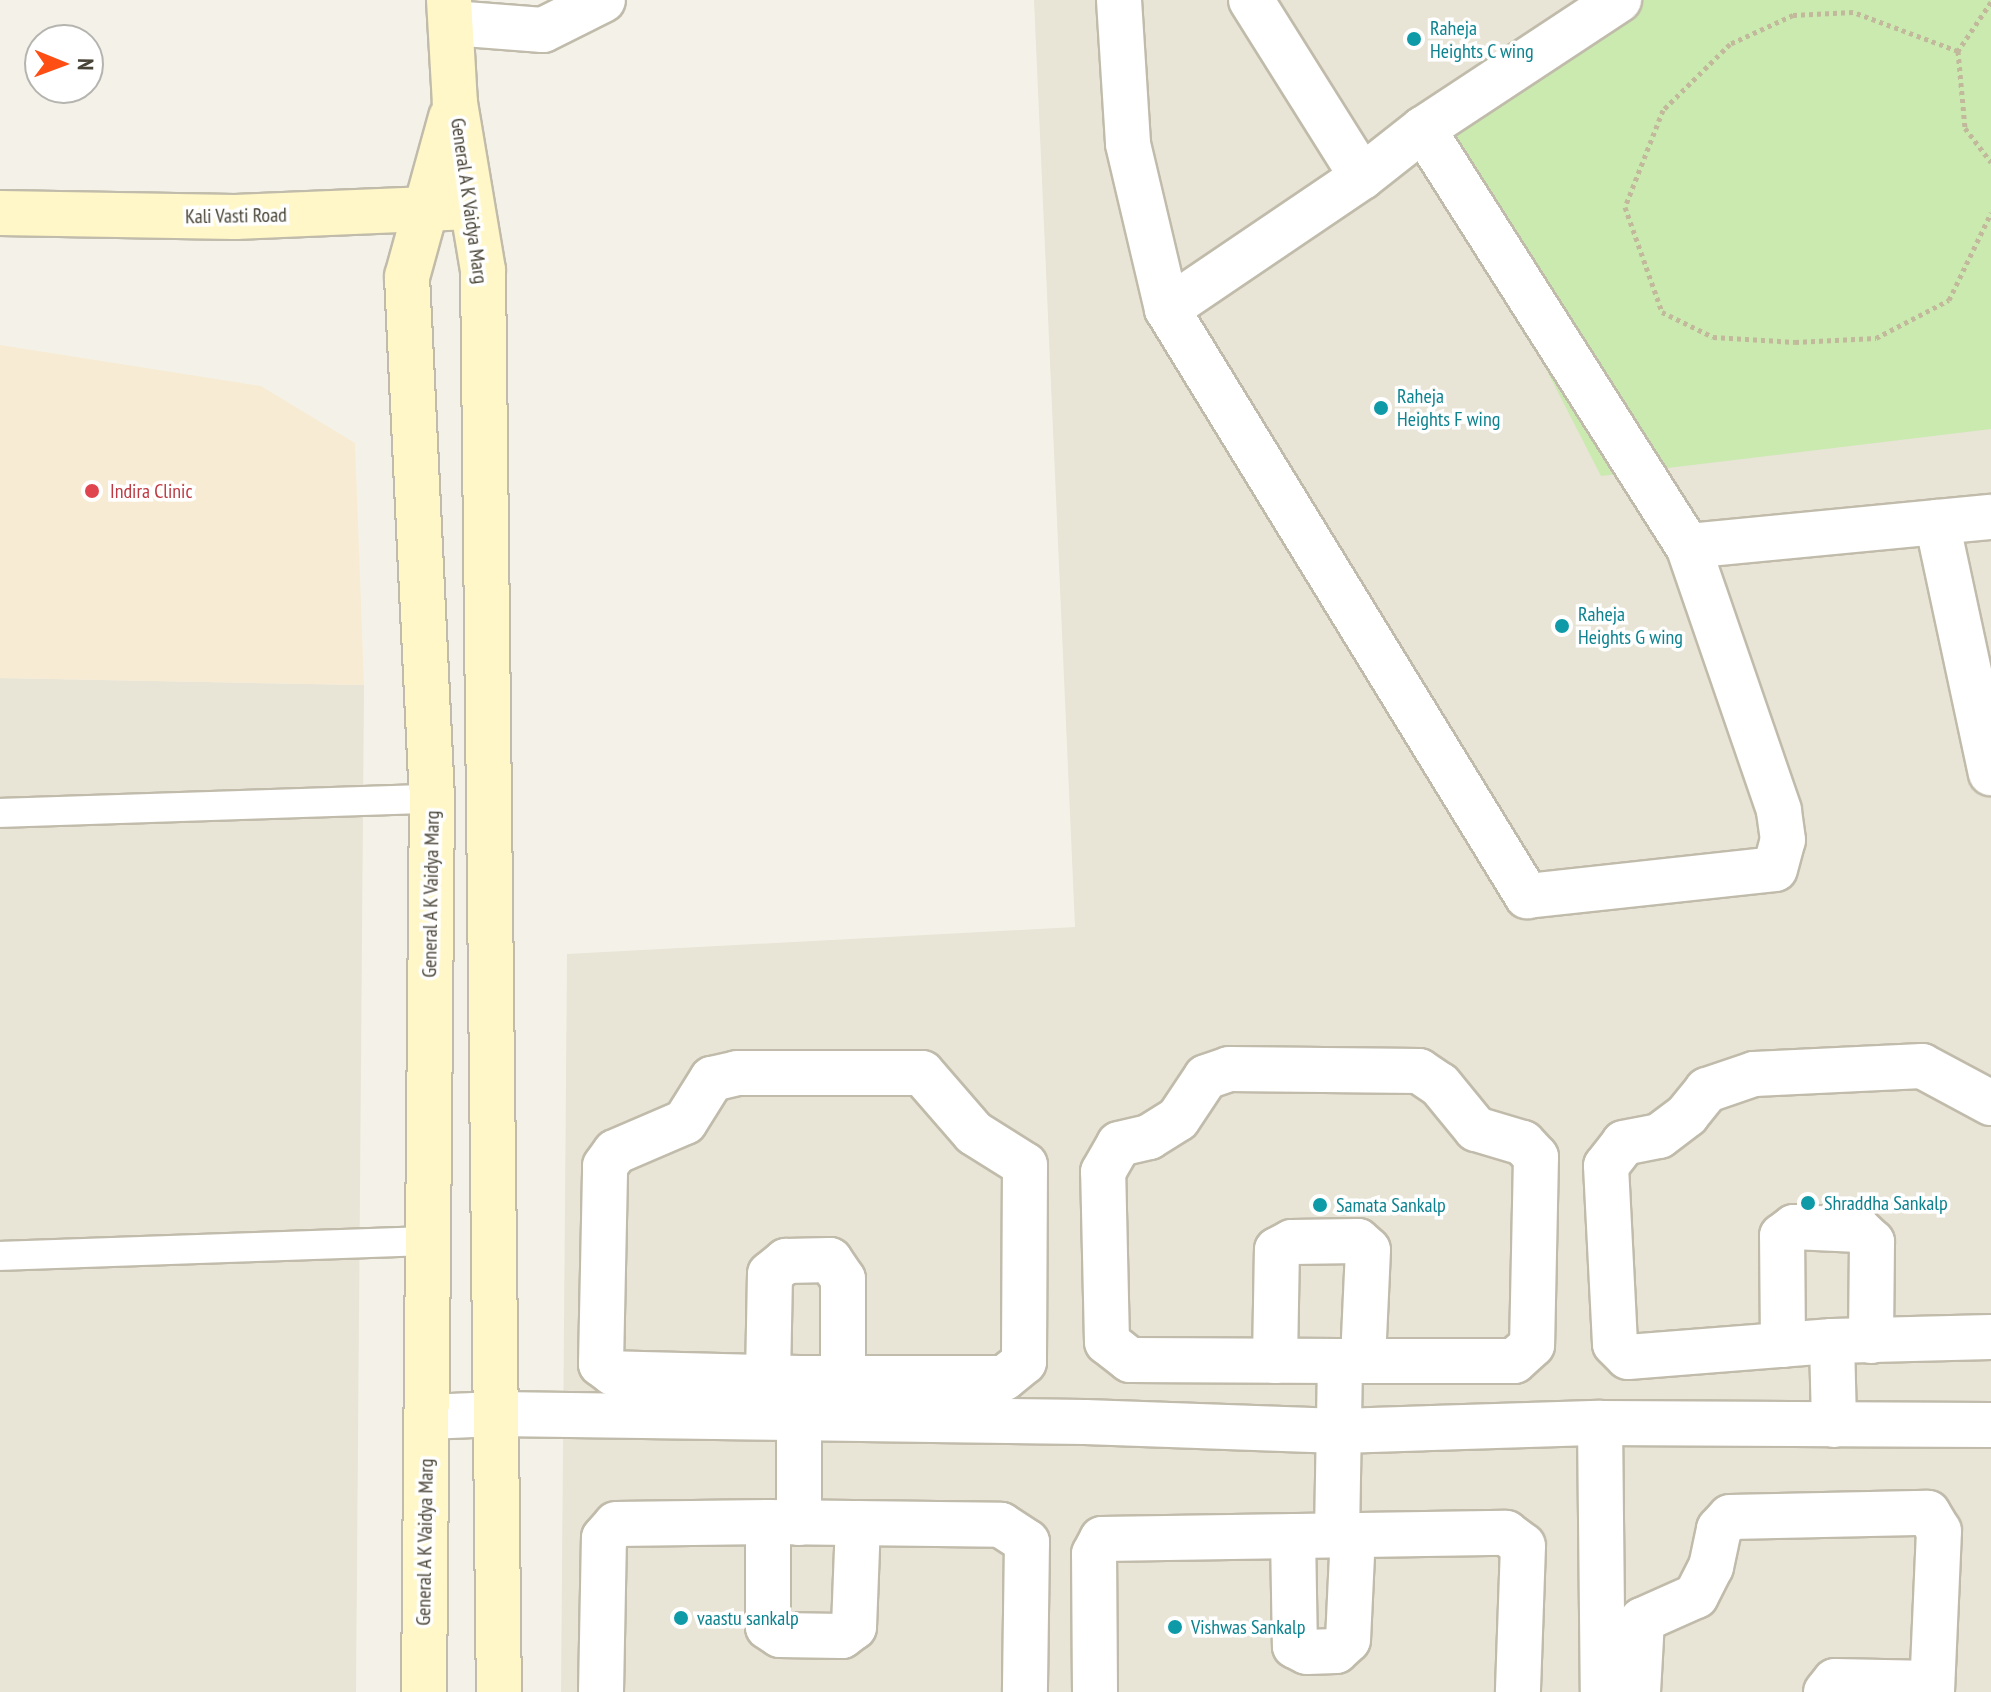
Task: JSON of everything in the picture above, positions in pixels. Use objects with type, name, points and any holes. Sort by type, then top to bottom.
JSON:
[{"type":"main road","name":"General A K Vaidya Marg","points":[[450,12],[455,103],[483,270],[499,1692]]},
{"type":"main road","name":"General A K Vaidya Marg","points":[[424,1692],[432,799],[407,277],[455,103]]},
{"type":"main road","name":"Kali Vasti Road","points":[[0,213],[235,217],[472,207]]},
{"type":"street","points":[[450,12],[543,30],[603,0]]},
{"type":"street","points":[[1119,0],[1128,144],[1167,309],[1527,896],[1775,869],[1783,840],[1779,810],[1688,546],[1423,129]]},
{"type":"street","points":[[1251,0],[1362,177]]},
{"type":"street","points":[[1167,309],[1362,177],[1423,129],[1619,0]]},
{"type":"street","points":[[1688,546],[1991,517]]},
{"type":"street","points":[[1937,522],[1991,773]]},
{"type":"street","points":[[1991,1103],[1922,1066],[1754,1074],[1707,1090],[1687,1115],[1659,1136],[1624,1143],[1606,1166],[1615,1344],[1628,1357],[1852,1341],[1991,1337]]},
{"type":"street","points":[[1229,1069],[1419,1071],[1440,1085],[1476,1129],[1523,1143],[1536,1157],[1532,1345],[1514,1361],[1352,1360],[1130,1360],[1107,1342],[1103,1172],[1119,1144],[1149,1137],[1178,1119],[1206,1077],[1229,1069]]},
{"type":"street","points":[[427,1417],[789,1392],[843,1378],[1004,1378],[1024,1362],[1025,1165],[974,1133],[922,1073],[737,1073],[712,1079],[685,1122],[615,1152],[605,1166],[601,1364],[613,1373],[789,1392],[1085,1422],[1340,1431],[1600,1423],[1991,1425]]},
{"type":"street","points":[[1783,1345],[1782,1236],[1794,1227],[1859,1230],[1872,1242],[1834,1425]]},
{"type":"street","points":[[1275,1361],[1277,1250],[1292,1242],[1358,1241],[1368,1250],[1340,1431],[1348,1640],[1336,1651],[1307,1652],[1295,1646],[1293,1536]]},
{"type":"street","points":[[843,1378],[843,1279],[830,1260],[786,1261],[770,1274],[789,1392],[783,1522],[768,1627],[780,1635],[842,1636],[854,1627],[858,1523]]},
{"type":"street","points":[[1600,1423],[1603,1692]]},
{"type":"street","points":[[1638,1692],[1642,1620],[1696,1596],[1711,1567],[1719,1529],[1730,1517],[1928,1513],[1939,1531],[1932,1687],[1835,1681],[1826,1692]]},
{"type":"street","points":[[601,1692],[604,1538],[616,1524],[783,1522],[1001,1525],[1027,1542],[1025,1692]]},
{"type":"street","points":[[1095,1692],[1094,1554],[1102,1539],[1506,1533],[1523,1546],[1518,1692]]},
{"type":"lane","points":[[0,813],[432,799]]},
{"type":"lane","points":[[0,1256],[428,1241]]},
{"type":"path","points":[[1991,2],[1958,51],[1965,128],[1991,162]]},
{"type":"path","points":[[1958,51],[1853,12],[1793,15],[1730,44],[1663,110],[1625,207],[1662,312],[1713,337],[1795,342],[1876,338],[1949,300],[1991,213]]},
{"type":"shaded area","points":[[1034,0],[1991,0],[1991,1692],[561,1692],[567,954],[1075,927]]},
{"type":"shaded area","points":[[0,345],[261,386],[355,443],[364,685],[0,678]]},
{"type":"shaded area","points":[[0,678],[364,685],[356,1692],[0,1692]]},
{"type":"green space","points":[[1638,0],[1991,0],[1991,429],[1601,476],[1423,129]]},
{"type":"place","name":"Raheja Heights C wing","points":[[1414,39]]},
{"type":"place","name":"Raheja Heights F wing","points":[[1381,408]]},
{"type":"place","name":"Indira Clinic","points":[[92,491]]},
{"type":"place","name":"Raheja Heights G wing","points":[[1562,626]]},
{"type":"place","name":"Shraddha Sankalp","points":[[1808,1203]]},
{"type":"place","name":"Samata Sankalp","points":[[1320,1205]]},
{"type":"place","name":"vaastu sankalp","points":[[681,1618]]},
{"type":"place","name":"Vishwas Sankalp","points":[[1175,1627]]}]
